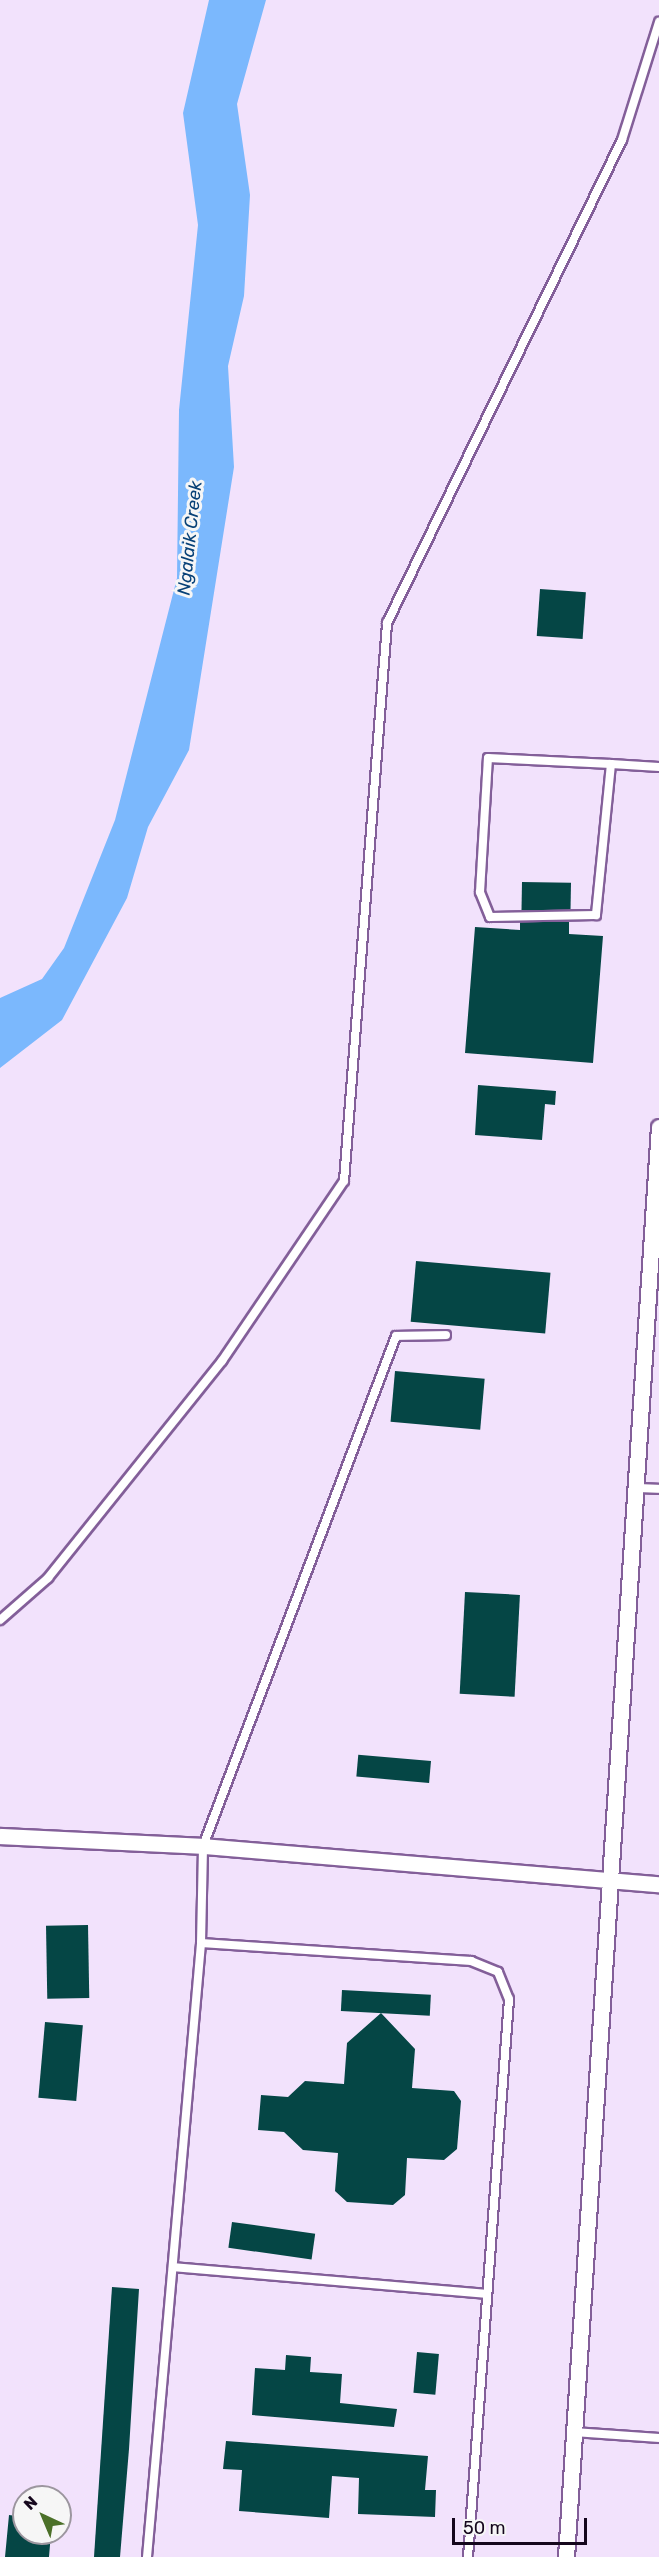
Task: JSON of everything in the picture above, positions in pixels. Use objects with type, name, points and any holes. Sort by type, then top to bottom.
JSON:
[{"type":"street","points":[[566,2557],[636,1488],[654,1295],[659,1127]]},
{"type":"street","points":[[0,1836],[203,1846],[659,1884]]},
{"type":"lane","points":[[0,1620],[48,1578],[222,1362],[344,1181],[387,623],[622,140],[659,22]]},
{"type":"lane","points":[[611,764],[596,915],[490,917],[480,891],[488,758],[611,764],[659,767]]},
{"type":"lane","points":[[147,2557],[201,1943],[203,1846],[396,1336],[446,1335]]},
{"type":"lane","points":[[636,1488],[659,1489]]},
{"type":"lane","points":[[201,1943],[471,1961],[498,1972],[509,1999],[468,2557]]},
{"type":"lane","points":[[173,2267],[487,2294]]},
{"type":"lane","points":[[574,2432],[659,2438]]},
{"type":"water","name":"Ngalaik Creek","points":[[209,0],[266,0],[237,104],[250,195],[244,296],[228,366],[234,467],[189,750],[148,827],[127,898],[62,1020],[0,1068],[0,998],[42,979],[64,948],[115,820],[177,578],[179,410],[198,225],[183,113]]},
{"type":"building","points":[[540,589],[586,592],[583,639],[537,636]]},
{"type":"building","points":[[522,882],[571,883],[571,911],[522,910]]},
{"type":"building","points":[[520,922],[569,922],[569,934],[603,936],[593,1063],[465,1053],[475,927],[520,930]]},
{"type":"building","points":[[478,1085],[556,1091],[555,1105],[545,1104],[542,1140],[475,1135]]},
{"type":"building","points":[[416,1261],[550,1273],[545,1334],[411,1322]]},
{"type":"building","points":[[395,1371],[485,1379],[480,1430],[391,1422]]},
{"type":"building","points":[[465,1592],[520,1595],[515,1697],[460,1694]]},
{"type":"building","points":[[358,1755],[431,1761],[429,1783],[356,1777]]},
{"type":"building","points":[[88,1925],[89,1998],[47,1999],[46,1926]]},
{"type":"building","points":[[342,1990],[431,1995],[430,2016],[341,2011]]},
{"type":"building","points":[[381,2013],[415,2049],[412,2088],[454,2091],[461,2101],[457,2149],[444,2160],[407,2158],[405,2195],[393,2205],[347,2202],[335,2191],[338,2153],[303,2150],[284,2132],[258,2130],[261,2095],[288,2097],[305,2081],[344,2084],[347,2043]]},
{"type":"building","points":[[45,2022],[83,2025],[76,2101],[38,2098]]},
{"type":"building","points":[[232,2222],[315,2234],[312,2259],[228,2248]]},
{"type":"building","points":[[112,2287],[139,2289],[129,2449],[120,2557],[94,2557]]},
{"type":"building","points":[[417,2352],[439,2354],[435,2395],[413,2393]]},
{"type":"building","points":[[286,2355],[311,2357],[310,2372],[342,2374],[340,2403],[397,2409],[394,2427],[252,2415],[255,2368],[285,2370]]},
{"type":"building","points":[[226,2441],[428,2456],[425,2490],[436,2490],[435,2517],[358,2514],[359,2478],[332,2476],[329,2518],[239,2511],[242,2470],[223,2469]]},
{"type":"building","points":[[9,2515],[12,2515],[12,2545],[50,2545],[49,2557],[5,2557]]}]
